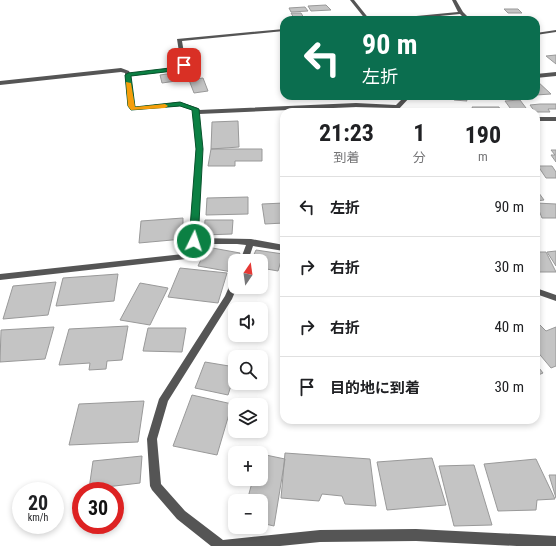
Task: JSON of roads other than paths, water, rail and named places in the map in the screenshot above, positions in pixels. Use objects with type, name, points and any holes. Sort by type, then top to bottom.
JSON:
[{"type":"street","points":[[352,0],[365,16]]},
{"type":"street","points":[[454,0],[460,13],[464,16]]},
{"type":"street","points":[[428,16],[460,13]]},
{"type":"street","points":[[128,75],[180,69],[184,65],[179,40],[280,30]]},
{"type":"street","points":[[540,33],[556,31]]},
{"type":"street","points":[[0,83],[121,70],[127,72],[131,106],[134,109],[180,104],[196,109],[199,149],[194,241],[186,256],[0,277]]},
{"type":"street","points":[[540,76],[556,74]]},
{"type":"street","points":[[292,108],[340,106],[398,107],[404,100]]},
{"type":"street","points":[[197,112],[280,109]]},
{"type":"street","points":[[540,119],[556,119]]},
{"type":"street","points":[[194,241],[220,240],[251,242],[280,247]]},
{"type":"street","points":[[247,254],[251,242]]},
{"type":"street","points":[[540,292],[556,298]]},
{"type":"street","points":[[230,294],[164,399],[152,439],[156,486],[181,516],[221,546],[320,536],[416,535],[556,542]]}]
